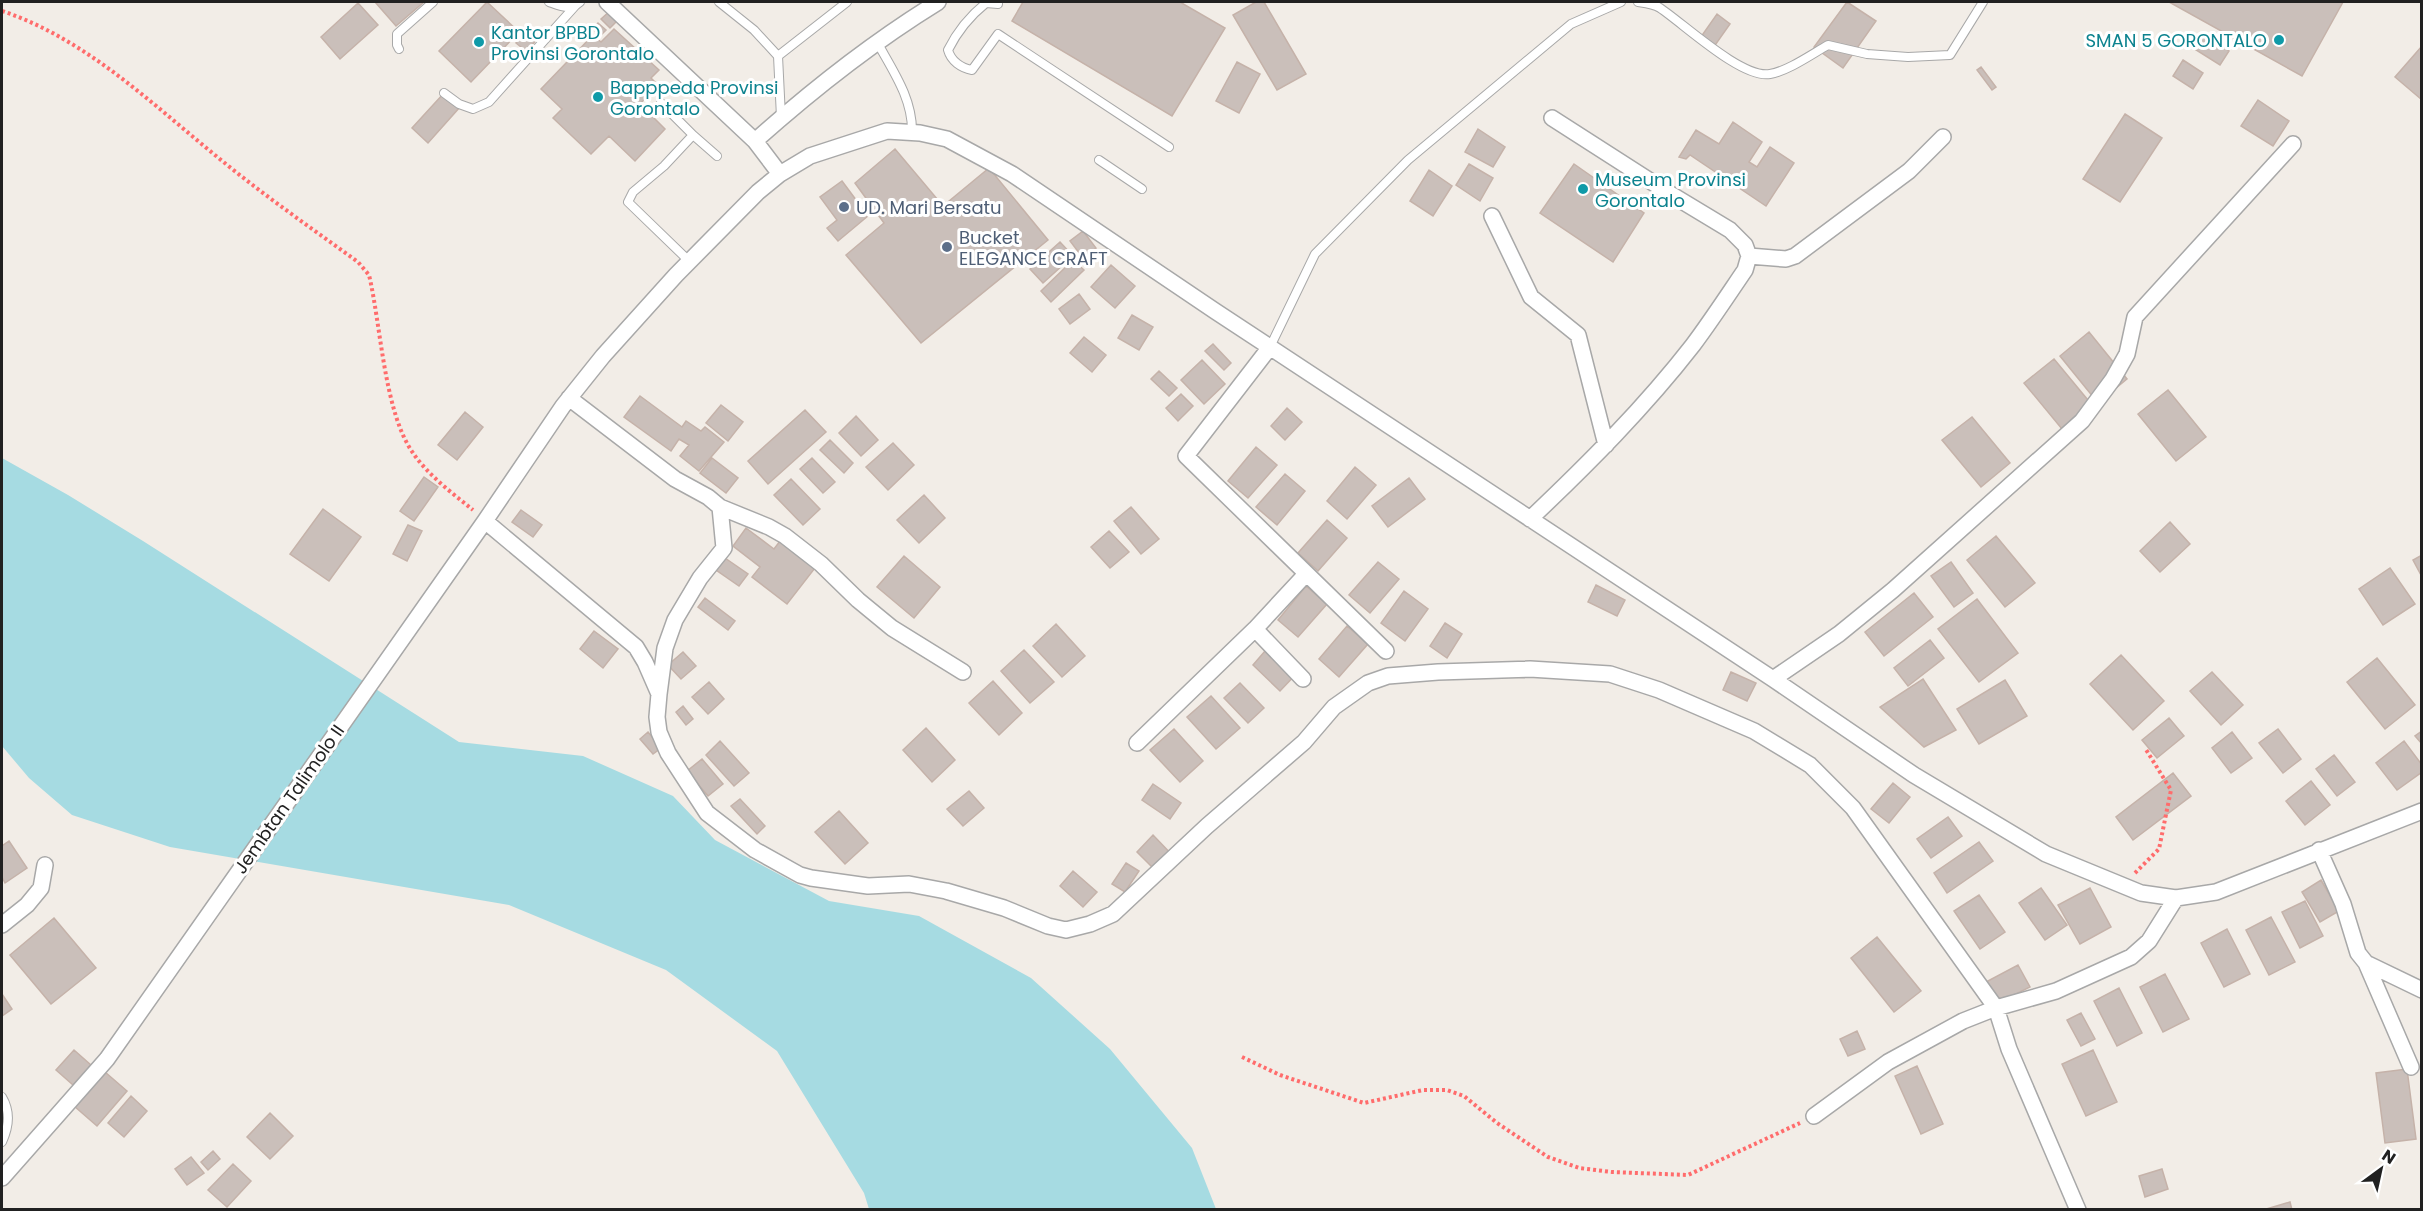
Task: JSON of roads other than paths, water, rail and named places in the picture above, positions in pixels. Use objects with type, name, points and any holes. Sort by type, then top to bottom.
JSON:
[{"type":"street","points":[[607,2],[755,141],[780,174]]},
{"type":"street","points":[[755,141],[877,42],[938,2]]},
{"type":"street","points":[[1530,519],[1636,413],[1694,344],[1745,270],[1749,256],[1745,245],[1730,230],[1552,118]]},
{"type":"street","name":"Jembtan Talimolo II","points":[[2,1178],[107,1059],[569,398],[603,356],[689,261],[758,192],[780,174],[810,156],[887,131],[947,139],[1012,174],[1914,775],[2046,854],[2141,893],[2176,898],[2216,892],[2421,811]]},
{"type":"street","points":[[1749,256],[1786,259],[1795,256],[1909,171],[1943,137]]},
{"type":"street","points":[[1773,679],[1839,634],[1893,590],[2082,421],[2113,379],[2127,354],[2135,317],[2293,144]]},
{"type":"street","points":[[1492,216],[1531,297],[1578,335],[1606,445]]},
{"type":"street","points":[[1270,347],[1186,456],[1386,651]]},
{"type":"street","points":[[569,398],[657,467],[720,507],[785,536],[821,564],[858,600],[892,628],[963,672]]},
{"type":"street","points":[[720,507],[724,548],[700,578],[675,620],[665,648],[657,717],[659,732],[687,786],[707,813],[755,850],[800,875],[868,886],[909,884],[946,891],[1066,930],[1090,924],[1113,914],[1207,826],[1304,742],[1334,707],[1368,683],[1388,676],[1438,672],[1530,669],[1610,675],[1659,690],[1754,731],[1810,765],[1853,808],[1996,1008],[2009,1049],[2078,1209]]},
{"type":"street","points":[[485,521],[636,647],[659,694]]},
{"type":"street","points":[[1137,743],[1255,629],[1306,574]]},
{"type":"street","points":[[1255,629],[1304,679]]},
{"type":"street","points":[[2319,850],[2343,904],[2358,953],[2366,963],[2412,1061]]},
{"type":"street","points":[[2,925],[27,905],[41,888],[45,865]]},
{"type":"street","points":[[1814,1116],[1888,1062],[1963,1021],[1996,1008],[2056,991],[2131,957],[2149,941],[2176,898]]},
{"type":"street","points":[[2366,963],[2421,990]]},
{"type":"lane","points":[[399,50],[398,34],[433,2]]},
{"type":"lane","points":[[549,2],[564,8],[578,4]]},
{"type":"lane","points":[[719,2],[754,30],[778,56],[781,118]]},
{"type":"lane","points":[[778,56],[847,2]]},
{"type":"lane","points":[[1270,347],[1315,254],[1408,160],[1571,24],[1621,2]]},
{"type":"lane","points":[[1638,2],[1658,7],[1694,35],[1746,70],[1769,75],[1800,62],[1828,45],[1867,54],[1908,57],[1950,55],[1983,2]]},
{"type":"lane","points":[[998,4],[987,3],[978,9],[954,39],[948,50],[949,56],[958,65],[972,70],[998,34],[1169,147]]},
{"type":"lane","points":[[444,93],[459,104],[473,109],[489,102],[578,4]]},
{"type":"lane","points":[[877,42],[909,104],[912,133]]},
{"type":"lane","points":[[661,103],[717,156]]},
{"type":"lane","points":[[689,261],[628,202],[633,192],[664,166],[693,135]]},
{"type":"lane","points":[[1099,160],[1142,189]]},
{"type":"lane","points":[[2,1098],[6,1104],[9,1120],[8,1130],[2,1142]]},
{"type":"water","points":[[2,458],[143,541],[459,742],[583,756],[673,796],[715,840],[829,901],[919,916],[1031,978],[1110,1049],[1192,1148],[1216,1209],[869,1209],[864,1193],[777,1051],[666,970],[509,905],[170,847],[72,815],[29,778],[2,746]]},
{"type":"place","name":"SMAN 5 GORONTALO","points":[[2279,40]]},
{"type":"place","name":"Kantor BPBD Provinsi Gorontalo","points":[[479,42]]},
{"type":"place","name":"Bapppeda Provinsi Gorontalo","points":[[598,97]]},
{"type":"place","name":"Museum Provinsi Gorontalo","points":[[1583,189]]},
{"type":"place","name":"UD. Mari Bersatu","points":[[844,207]]},
{"type":"place","name":"Bucket ELEGANCE CRAFT","points":[[947,247]]}]
